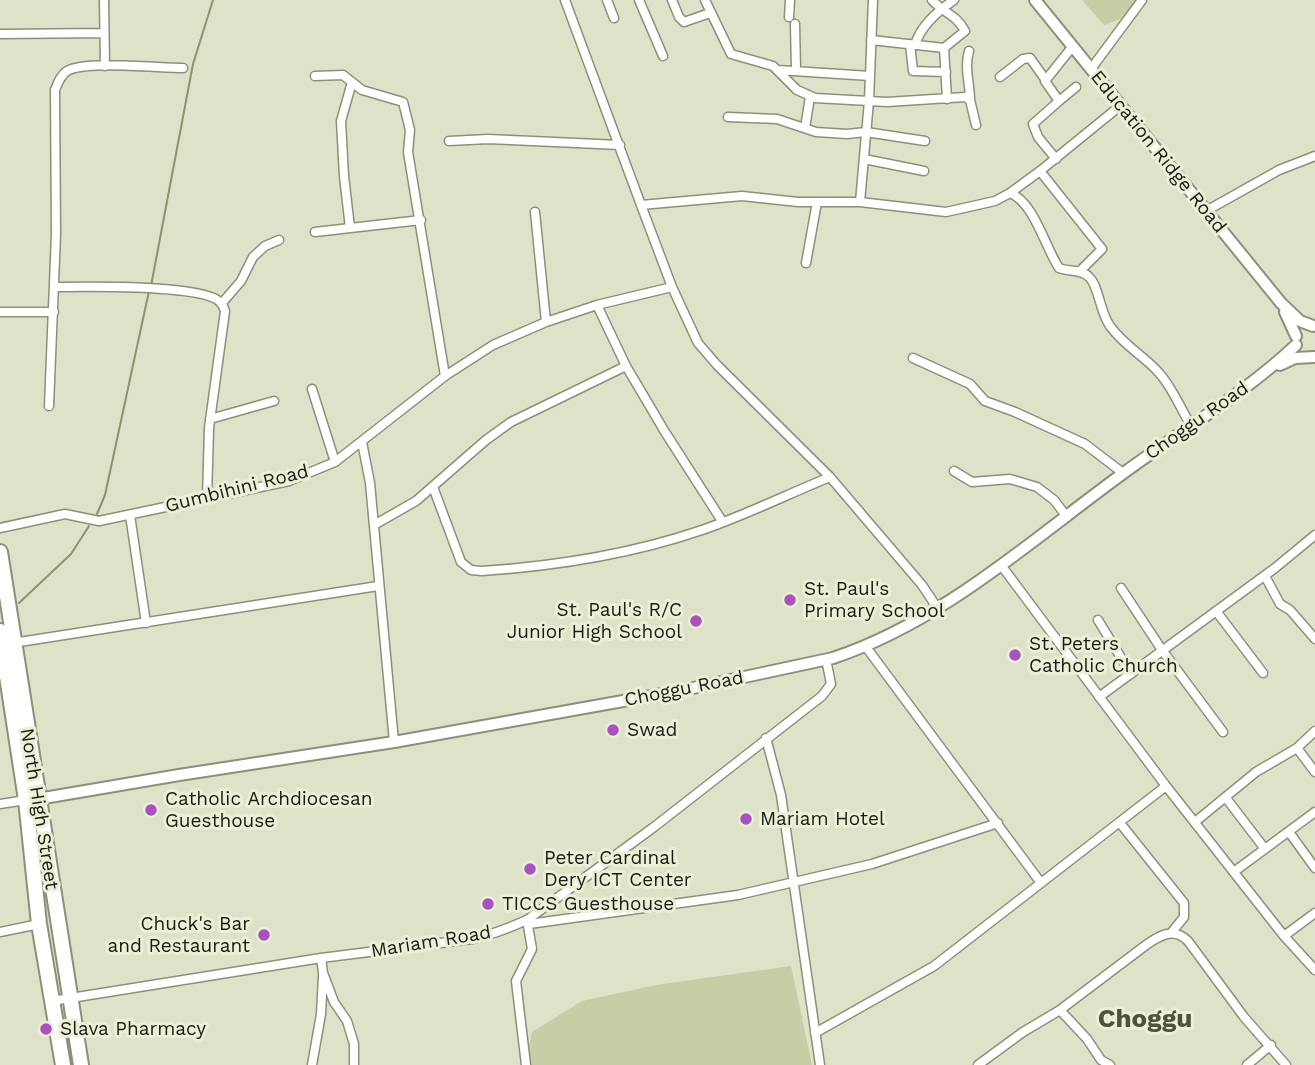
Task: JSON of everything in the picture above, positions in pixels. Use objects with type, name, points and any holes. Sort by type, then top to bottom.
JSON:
[{"type":"highway","name":"North High Street","points":[[0,552],[32,800],[39,924],[63,1065]]},
{"type":"highway","name":"North High Street","points":[[0,631],[71,998],[81,1065]]},
{"type":"main road","name":"Education Ridge Road","points":[[1035,0],[1281,303],[1300,321],[1314,326]]},
{"type":"main road","name":"Education Ridge Road","points":[[1281,303],[1296,340]]},
{"type":"main road","name":"Choggu Road","points":[[32,800],[394,743],[666,693],[826,659],[866,647],[938,609],[1001,565],[1123,473],[1262,374],[1296,340],[1303,328],[1314,326]]},
{"type":"main road","points":[[1296,340],[1300,352],[1313,357]]},
{"type":"main road","name":"Choggu Road","points":[[1262,374],[1296,358],[1313,357]]},
{"type":"street","points":[[104,0],[105,66]]},
{"type":"street","points":[[565,0],[640,205],[672,287],[698,343],[830,477],[922,585],[938,609]]},
{"type":"street","points":[[607,0],[614,18]]},
{"type":"street","points":[[639,0],[663,56]]},
{"type":"street","points":[[672,0],[684,22],[710,13]]},
{"type":"street","points":[[705,0],[731,54],[773,66],[797,90],[810,97],[869,101],[965,97],[970,100]]},
{"type":"street","points":[[790,0],[796,71]]},
{"type":"street","points":[[860,202],[869,101],[873,0]]},
{"type":"street","points":[[871,40],[944,48],[965,31],[954,16],[932,0]]},
{"type":"street","points":[[946,72],[913,71],[912,44],[941,9],[954,0]]},
{"type":"street","points":[[1091,69],[1142,0]]},
{"type":"street","points":[[0,34],[104,33]]},
{"type":"street","points":[[1045,79],[1059,66],[1073,46]]},
{"type":"street","points":[[944,48],[947,99]]},
{"type":"street","points":[[969,51],[966,71],[976,125]]},
{"type":"street","points":[[1000,77],[1023,59],[1030,58],[1059,101]]},
{"type":"street","points":[[50,406],[55,287],[55,90],[59,79],[67,71],[85,66],[183,68]]},
{"type":"street","points":[[778,70],[870,76]]},
{"type":"street","points":[[315,76],[343,75],[362,90],[403,102],[410,130],[408,152],[445,376]]},
{"type":"street","points":[[350,228],[341,121],[352,82]]},
{"type":"street","points":[[1056,159],[1038,137],[1033,124],[1076,88]]},
{"type":"street","points":[[806,128],[810,97]]},
{"type":"street","points":[[640,205],[742,196],[817,202],[860,202],[946,212],[995,201],[1010,193],[1040,172],[1120,106]]},
{"type":"street","points":[[729,117],[777,119],[816,132],[866,132],[925,141]]},
{"type":"street","points":[[449,141],[488,139],[620,145]]},
{"type":"street","points":[[1206,211],[1279,170],[1315,156]]},
{"type":"street","points":[[864,159],[924,171]]},
{"type":"street","points":[[1040,172],[1102,248],[1079,272]]},
{"type":"street","points":[[1010,193],[1018,196],[1026,206],[1059,268],[1086,273],[1093,280],[1108,325],[1159,372],[1191,425]]},
{"type":"street","points":[[806,263],[817,202]]},
{"type":"street","points":[[535,212],[547,322]]},
{"type":"street","points":[[315,232],[421,220]]},
{"type":"street","points":[[222,303],[241,281],[253,257],[265,246],[279,240]]},
{"type":"street","points":[[55,287],[155,288],[203,295],[218,299],[222,303],[225,311],[211,419],[207,499]]},
{"type":"street","name":"Gumbihini Road","points":[[0,528],[65,514],[99,522],[289,481],[335,462],[445,376],[493,345],[597,305],[672,287]]},
{"type":"street","points":[[597,305],[626,366],[722,522]]},
{"type":"street","points":[[0,312],[54,312]]},
{"type":"street","points":[[913,358],[970,384],[985,401],[1085,444],[1123,473]]},
{"type":"street","points":[[374,525],[394,515],[433,487],[510,422],[626,366]]},
{"type":"street","points":[[312,389],[335,462]]},
{"type":"street","points":[[211,419],[274,401]]},
{"type":"street","points":[[362,442],[370,483],[394,743]]},
{"type":"street","points":[[954,471],[972,482],[1010,479],[1037,487],[1054,500],[1067,517]]},
{"type":"street","points":[[433,487],[461,562],[471,570],[514,569],[579,560],[676,538],[830,477]]},
{"type":"street","points":[[130,515],[145,623]]},
{"type":"street","points":[[1099,697],[1265,576],[1315,535]]},
{"type":"street","points":[[1001,565],[1166,786],[1284,936],[1315,970]]},
{"type":"street","points":[[1265,576],[1280,604],[1290,610],[1315,639]]},
{"type":"street","points":[[13,643],[378,586]]},
{"type":"street","points":[[1121,588],[1223,732]]},
{"type":"street","points":[[1216,611],[1263,674]]},
{"type":"street","points":[[1098,620],[1131,674]]},
{"type":"street","points":[[866,647],[1041,883]]},
{"type":"street","name":"Mariam Road","points":[[52,1001],[321,958],[472,939],[528,922],[822,696],[831,684],[826,659]]},
{"type":"street","points":[[1195,822],[1256,772],[1297,748],[1315,731]]},
{"type":"street","points":[[766,738],[781,795],[820,1065]]},
{"type":"street","points":[[1297,748],[1315,772]]},
{"type":"street","points":[[815,1033],[934,966],[1166,786]]},
{"type":"street","points":[[1226,798],[1265,849]]},
{"type":"street","points":[[0,804],[32,800]]},
{"type":"street","points":[[1235,871],[1315,812]]},
{"type":"street","points":[[526,1065],[516,981],[532,948],[528,922],[710,900],[872,864],[998,823]]},
{"type":"street","points":[[978,1065],[1023,1032],[1060,1010],[1146,944],[1172,932],[1184,917],[1184,903],[1120,823]]},
{"type":"street","points":[[1289,832],[1315,868]]},
{"type":"street","points":[[1284,936],[1315,913]]},
{"type":"street","points":[[0,932],[39,924]]},
{"type":"street","points":[[1172,932],[1182,935],[1188,941],[1244,1017],[1286,1065]]},
{"type":"street","points":[[312,1065],[321,1014],[321,958]]},
{"type":"street","points":[[323,973],[334,1002],[347,1021],[354,1044],[354,1065]]},
{"type":"street","points":[[1060,1010],[1087,1039],[1101,1060],[1110,1065]]},
{"type":"street","points":[[1247,1065],[1270,1045]]},
{"type":"green space","points":[[1082,0],[1140,0],[1129,16],[1104,25]]},
{"type":"green space","points":[[791,966],[812,1065],[525,1065],[532,1032],[582,1001],[656,985]]},
{"type":"waterway","points":[[151,286],[193,64],[213,0]]},
{"type":"waterway","points":[[97,514],[105,495],[149,291]]},
{"type":"waterway","points":[[19,603],[71,554],[89,526]]},
{"type":"place","name":"St. Paul's Primary School","points":[[790,600]]},
{"type":"place","name":"St. Paul's R/C Junior High School","points":[[696,621]]},
{"type":"place","name":"St. Peters Catholic Church","points":[[1015,655]]},
{"type":"place","name":"Swad","points":[[613,730]]},
{"type":"place","name":"Catholic Archdiocesan Guesthouse","points":[[151,810]]},
{"type":"place","name":"Mariam Hotel","points":[[746,819]]},
{"type":"place","name":"Peter Cardinal Dery ICT Center","points":[[530,869]]},
{"type":"place","name":"TICCS Guesthouse","points":[[488,904]]},
{"type":"place","name":"Chuck's Bar and Restaurant","points":[[264,935]]},
{"type":"place","name":"Slava Pharmacy","points":[[46,1029]]},
{"type":"district","name":"Choggu","points":[[1145,1019]]}]
